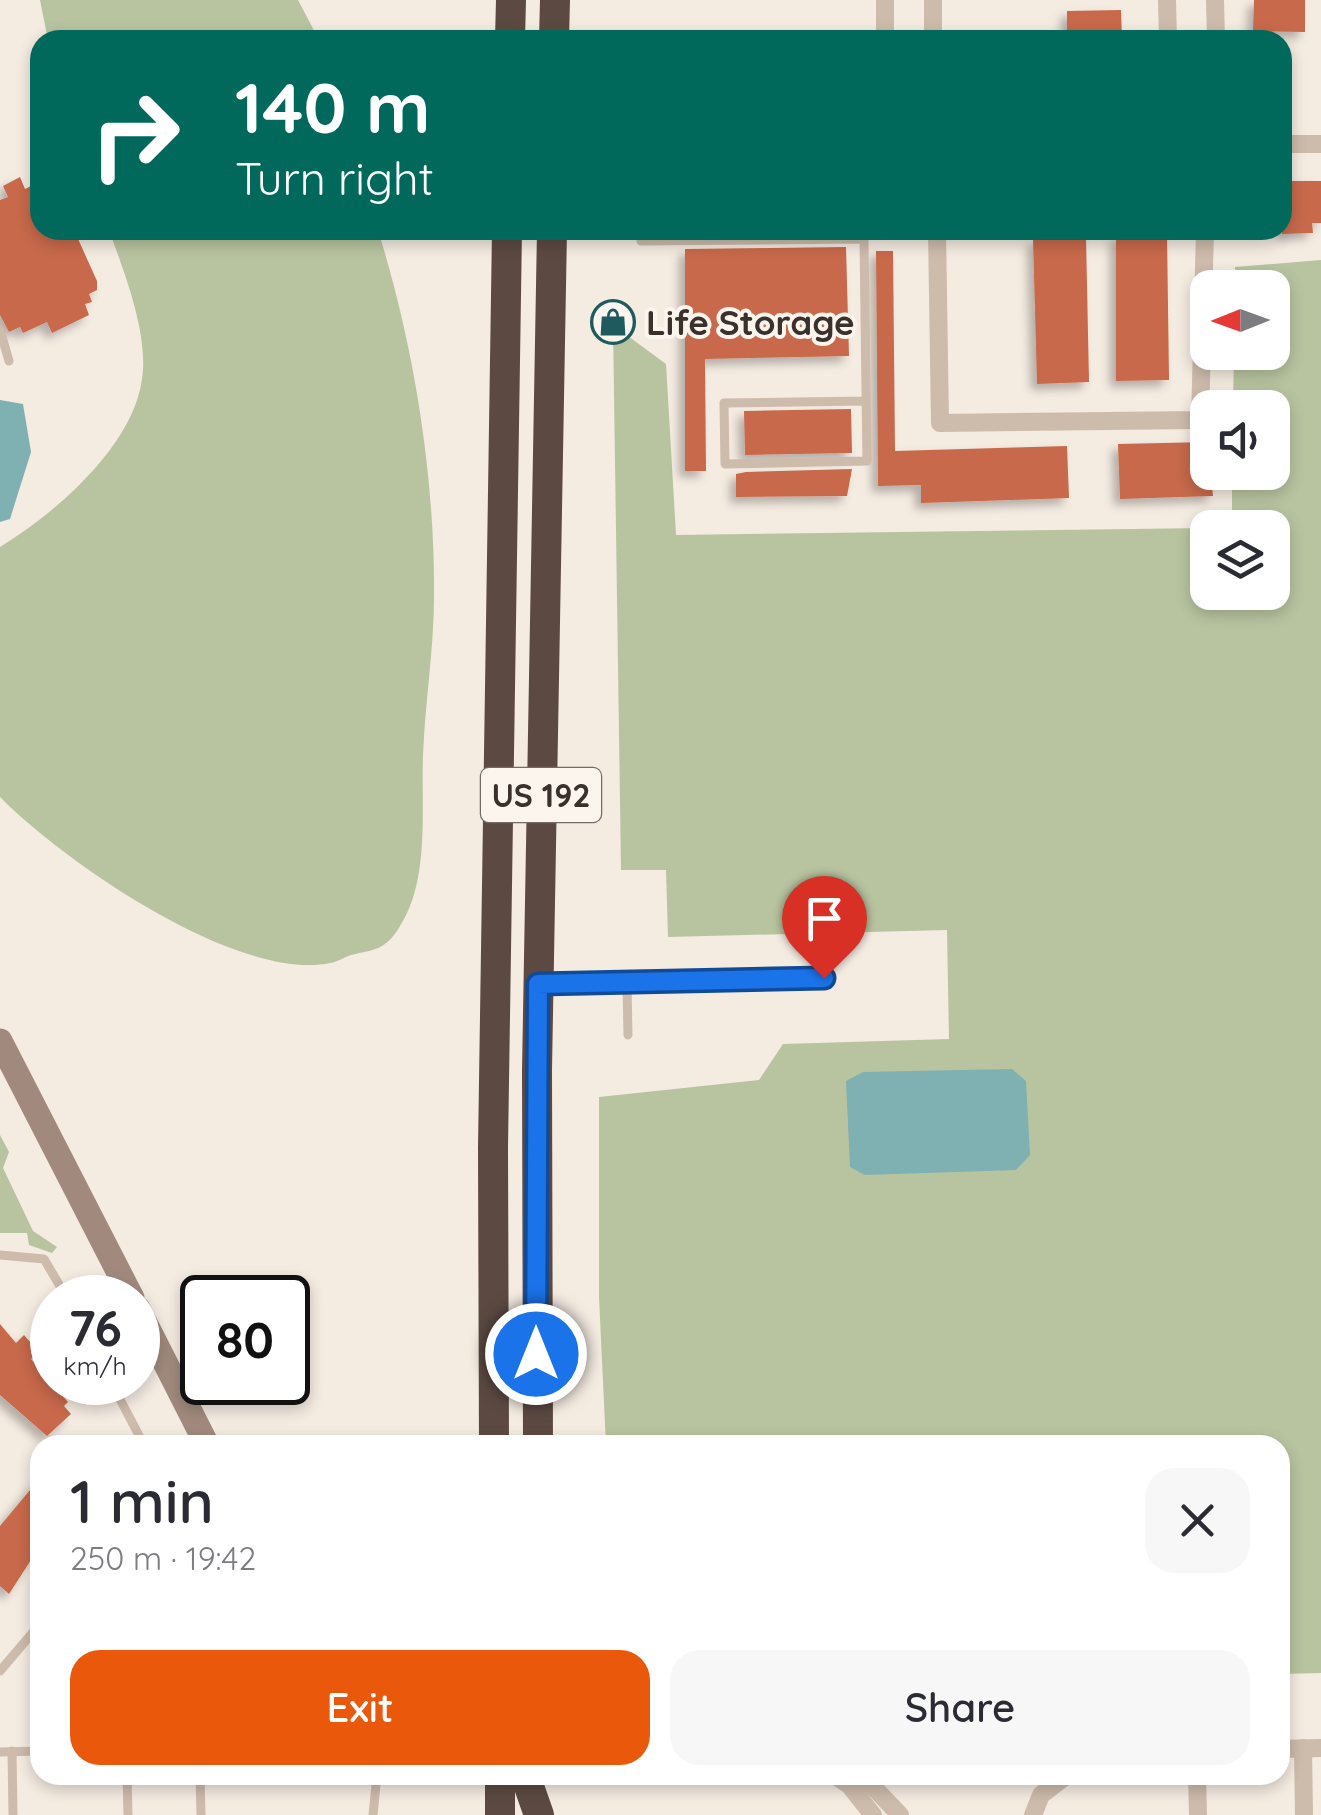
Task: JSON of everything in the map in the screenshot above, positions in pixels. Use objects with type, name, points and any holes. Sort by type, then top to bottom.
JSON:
[{"type":"highway","points":[[510,0],[510,30]]},
{"type":"highway","points":[[554,0],[554,30]]},
{"type":"highway","name":"US 192","points":[[494,1435],[495,985],[506,240]]},
{"type":"highway","points":[[532,240],[551,290]]},
{"type":"highway","name":"US 192","points":[[538,1435],[537,1070],[552,240]]},
{"type":"highway","points":[[497,883],[514,952],[538,984]]},
{"type":"highway","points":[[495,985],[509,994],[521,1014],[537,1070]]},
{"type":"highway","points":[[500,1785],[500,1815]]},
{"type":"highway","points":[[529,1785],[542,1815]]},
{"type":"highway","points":[[542,1815],[544,1785]]},
{"type":"street","points":[[885,0],[886,30]]},
{"type":"street","points":[[932,0],[933,30]]},
{"type":"street","points":[[1167,0],[1168,30]]},
{"type":"street","points":[[1215,0],[1216,30]]},
{"type":"street","points":[[1292,144],[1321,144]]},
{"type":"street","points":[[936,240],[940,423],[1200,420],[1205,240]]},
{"type":"street","points":[[0,1040],[120,1275]]},
{"type":"street","points":[[160,1351],[203,1435]]},
{"type":"street","points":[[1304,1815],[1312,1748]]},
{"type":"street","points":[[855,1785],[874,1815]]},
{"type":"street","points":[[861,1785],[900,1815]]},
{"type":"street","points":[[1033,1815],[1041,1794],[1053,1785]]},
{"type":"street","points":[[1197,1785],[1198,1815]]},
{"type":"lane","points":[[641,240],[752,240]]},
{"type":"lane","points":[[864,240],[867,461],[725,464],[724,402],[866,401]]},
{"type":"lane","points":[[0,330],[10,361]]},
{"type":"lane","points":[[538,984],[824,978]]},
{"type":"lane","points":[[627,984],[628,1036]]},
{"type":"lane","points":[[0,1256],[44,1259],[53,1275]]},
{"type":"lane","points":[[123,1405],[139,1435]]},
{"type":"lane","points":[[0,1671],[30,1636]]},
{"type":"lane","points":[[6,1752],[13,1815]]},
{"type":"lane","points":[[128,1785],[128,1815]]},
{"type":"lane","points":[[200,1785],[201,1815]]},
{"type":"lane","points":[[373,1815],[377,1785]]},
{"type":"green space","points":[[40,0],[298,0],[314,30],[46,30]]},
{"type":"green space","points":[[113,240],[381,240],[420,411],[431,504],[434,596],[420,865],[410,907],[400,926],[384,945],[373,950],[330,963],[292,964],[248,954],[201,936],[108,883],[65,853],[0,797],[0,547],[66,497],[88,476],[124,429],[136,404],[143,361],[139,323]]},
{"type":"green space","points":[[1321,260],[1321,1673],[1290,1674],[1290,1435],[606,1435],[599,1297],[599,1097],[759,1080],[783,1044],[949,1039],[947,930],[668,937],[666,870],[621,870],[613,325],[666,364],[676,535],[1190,528],[1190,610],[1290,610],[1290,510],[1232,510],[1232,490],[1290,490],[1290,390],[1233,390],[1234,370],[1290,370],[1290,270],[1235,270]]},
{"type":"green space","points":[[0,1135],[9,1152],[3,1168],[33,1231],[57,1247],[52,1253],[29,1245],[27,1233],[0,1233]]},
{"type":"water","points":[[0,400],[23,404],[31,452],[10,519],[0,522]]},
{"type":"water","points":[[1012,1069],[1026,1081],[1030,1155],[1016,1170],[865,1175],[850,1167],[846,1081],[863,1072]]},
{"type":"building","points":[[1254,0],[1305,0],[1305,32],[1253,30]]},
{"type":"building","points":[[1121,10],[1122,30],[1067,30],[1067,11]]},
{"type":"building","points":[[20,177],[25,189],[30,186],[30,240],[79,240],[97,281],[97,290],[89,294],[92,302],[85,304],[89,315],[52,333],[47,322],[23,333],[20,327],[9,332],[0,315],[0,200],[8,197],[3,186]]},
{"type":"building","points":[[1292,181],[1321,181],[1321,223],[1312,223],[1313,233],[1292,234]]},
{"type":"building","points":[[1033,240],[1086,240],[1089,382],[1037,384]]},
{"type":"building","points":[[1116,240],[1167,240],[1169,380],[1116,381]]},
{"type":"building","points":[[846,247],[849,356],[705,359],[706,471],[685,471],[685,249]]},
{"type":"building","points":[[876,251],[893,251],[895,451],[1067,446],[1069,498],[921,503],[921,485],[878,486]]},
{"type":"building","points":[[851,409],[852,453],[745,455],[744,411]]},
{"type":"building","points":[[1190,442],[1190,490],[1212,490],[1213,496],[1120,499],[1118,444]]},
{"type":"building","points":[[852,469],[847,496],[736,497],[736,474]]},
{"type":"building","points":[[0,1324],[16,1343],[24,1335],[30,1342],[30,1405],[65,1405],[71,1414],[46,1435],[0,1395]]},
{"type":"building","points":[[30,1490],[30,1561],[9,1594],[0,1586],[0,1526]]},
{"type":"place","name":"Life Storage","points":[[613,322]]},
{"type":"route","points":[[536,1354],[538,984],[824,978]]}]
